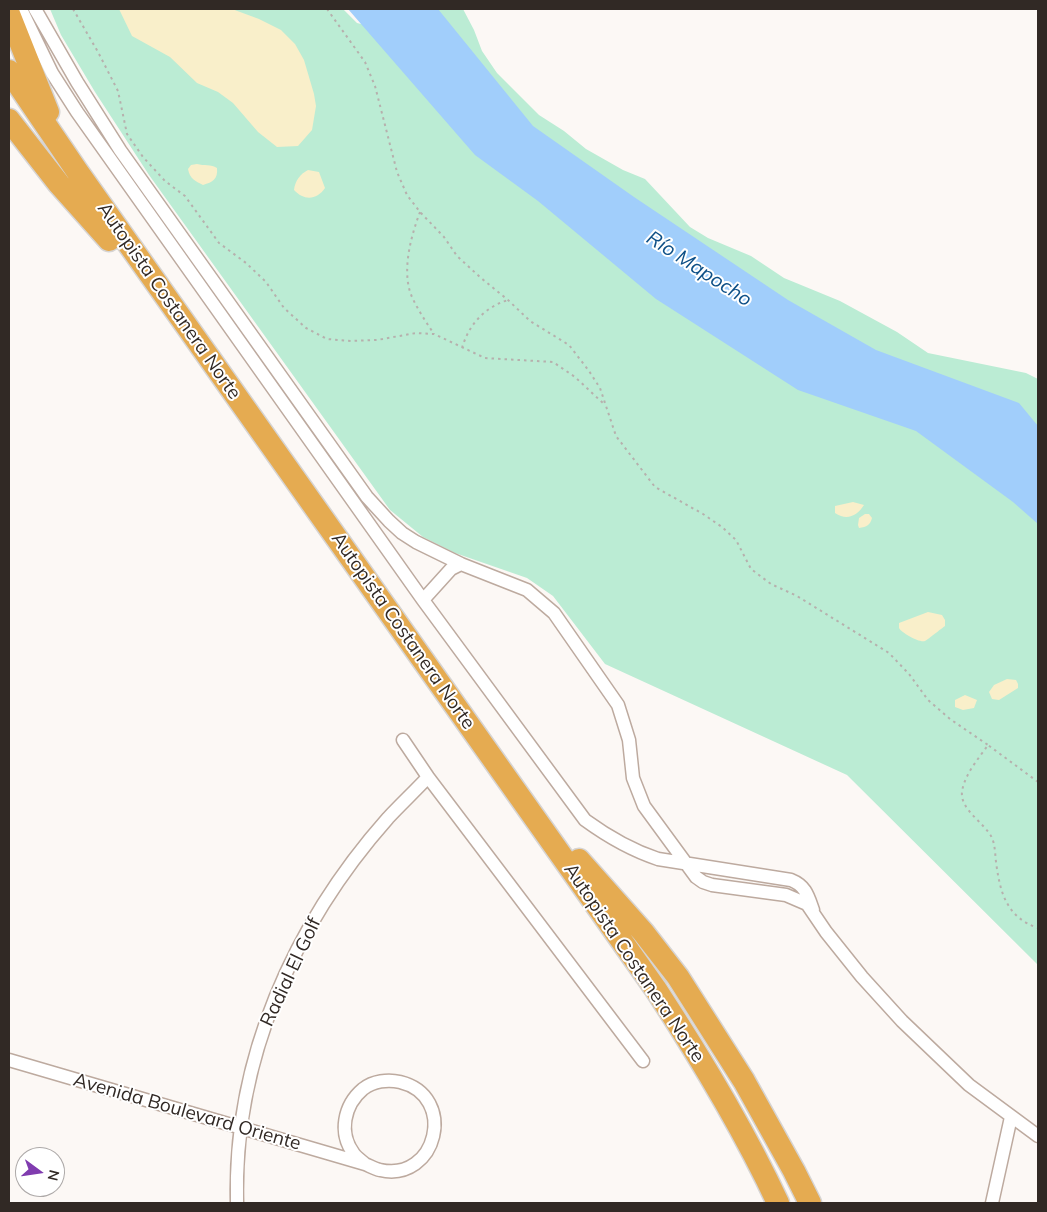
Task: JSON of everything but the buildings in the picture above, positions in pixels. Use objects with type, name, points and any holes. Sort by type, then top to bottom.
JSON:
[{"type":"highway","points":[[9,14],[43,100],[77,171]]},
{"type":"highway","name":"Autopista Costanera Norte","points":[[9,71],[77,171],[655,988],[739,1127],[778,1203]]},
{"type":"highway","name":"Autopista Costanera Norte","points":[[9,97],[639,991],[708,1100],[742,1161],[762,1203]]},
{"type":"highway","points":[[9,120],[59,184],[109,240]]},
{"type":"highway","points":[[526,805],[560,839],[624,910],[678,977],[725,1050],[765,1119],[802,1203]]},
{"type":"highway","points":[[777,1143],[810,1203]]},
{"type":"street","points":[[21,9],[42,54],[63,90],[112,162],[423,600],[585,820],[637,851],[658,859],[685,863]]},
{"type":"street","points":[[35,9],[77,82],[120,150],[367,497],[388,521],[402,533],[431,550],[461,564],[527,590],[548,608],[562,625],[618,705],[629,740],[633,778],[644,806],[696,877],[707,884],[786,895],[807,904],[826,932],[862,977],[902,1021],[955,1072],[1038,1136]]},
{"type":"street","points":[[63,90],[77,82]]},
{"type":"street","points":[[423,600],[451,569],[461,564]]},
{"type":"street","points":[[403,740],[428,778],[643,1061]]},
{"type":"street","name":"Radial El Golf","points":[[237,1203],[236,1172],[240,1127],[249,1074],[256,1048],[275,998],[301,942],[333,889],[389,817],[428,778]]},
{"type":"street","name":"Avenida Boulevard Oriente","points":[[9,1060],[366,1164]]},
{"type":"street","points":[[394,1080],[408,1084],[420,1092],[429,1103],[434,1117],[435,1132],[431,1146],[422,1158],[409,1167],[395,1171],[380,1170],[366,1164],[354,1154],[347,1141],[344,1126],[347,1111],[354,1098],[366,1087],[379,1082],[394,1080]]},
{"type":"street","points":[[992,1203],[1011,1117]]},
{"type":"path","points":[[73,9],[118,91],[127,134],[143,157],[165,181],[185,196],[219,244],[246,263],[266,282],[284,308],[306,328],[327,339],[377,340],[416,332],[434,334],[485,358],[553,362],[575,377],[605,405]]},
{"type":"path","points":[[327,9],[365,62],[375,86],[396,172],[407,195],[420,212],[444,236],[457,256],[530,321],[569,345],[600,388],[616,436],[655,487],[722,527],[736,540],[751,569],[771,584],[797,596],[889,652],[909,674],[928,700],[950,719],[1038,782]]},
{"type":"path","points":[[420,212],[409,247],[408,274],[411,295],[434,334]]},
{"type":"path","points":[[462,348],[466,333],[477,320],[495,304],[508,300]]},
{"type":"path","points":[[988,745],[968,775],[962,792],[966,805],[990,835],[1002,891],[1010,910],[1027,924],[1038,928]]},
{"type":"green space","points":[[50,9],[343,9],[357,23],[361,24],[356,9],[463,9],[482,51],[497,73],[539,115],[564,131],[586,149],[623,170],[645,179],[690,227],[708,238],[751,256],[784,278],[840,301],[897,332],[928,353],[1026,373],[1038,379],[1038,965],[847,775],[605,664],[553,596],[527,578],[455,553],[423,537],[390,510],[149,175],[95,92],[61,35]]},
{"type":"sand","points":[[119,9],[232,9],[281,30],[295,44],[304,60],[316,106],[312,130],[298,146],[277,147],[258,132],[233,103],[218,92],[197,83],[170,57],[132,36]]},
{"type":"sand","points":[[197,164],[217,168],[217,175],[214,180],[203,185],[193,179],[188,169],[191,165]]},
{"type":"sand","points":[[308,170],[319,172],[325,188],[318,195],[310,198],[298,194],[294,190],[298,178]]},
{"type":"sand","points":[[853,502],[864,505],[858,512],[848,517],[835,513],[835,506]]},
{"type":"sand","points":[[869,514],[872,518],[868,525],[859,528],[859,518]]},
{"type":"sand","points":[[928,612],[942,615],[945,620],[945,626],[926,640],[915,639],[899,628],[899,623]]},
{"type":"sand","points":[[1007,679],[1016,680],[1018,688],[999,700],[992,699],[989,692],[994,685]]},
{"type":"sand","points":[[965,695],[977,700],[974,708],[963,710],[955,707],[955,700]]},
{"type":"water","name":"Río Mapocho","points":[[348,9],[438,9],[533,126],[634,197],[788,300],[876,350],[1019,403],[1038,426],[1038,524],[1013,502],[916,431],[798,390],[656,299],[538,201],[475,155]]}]
